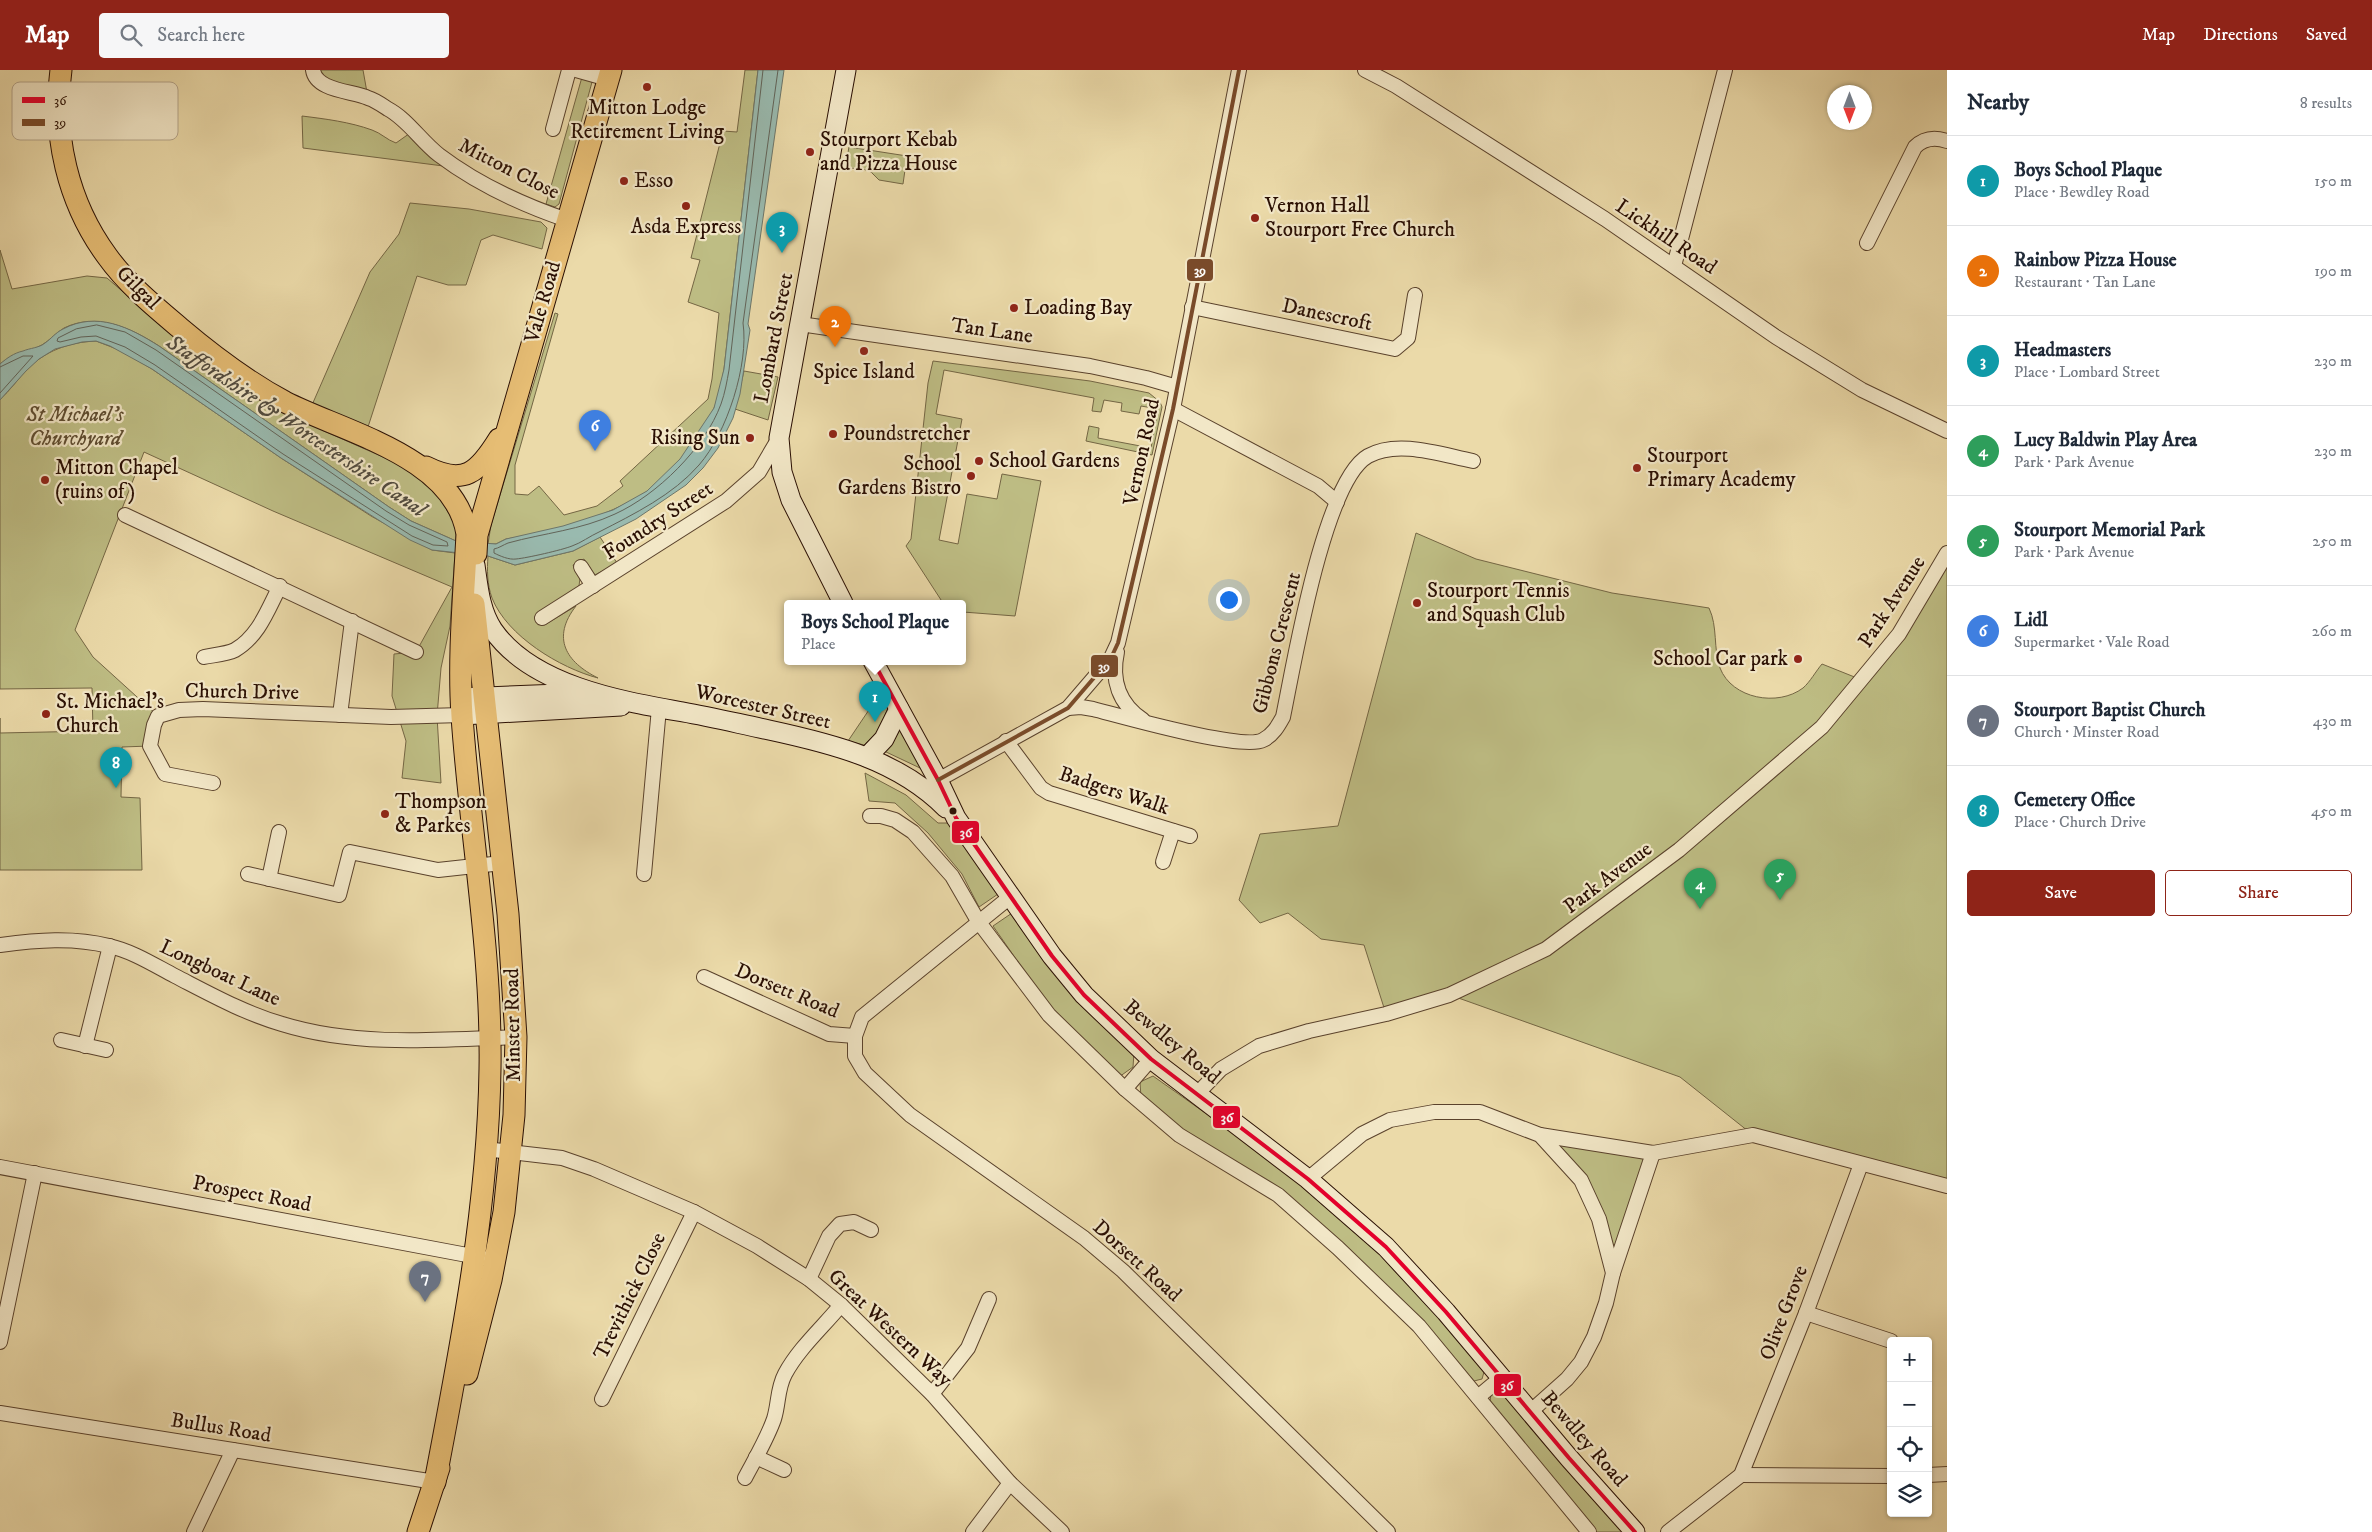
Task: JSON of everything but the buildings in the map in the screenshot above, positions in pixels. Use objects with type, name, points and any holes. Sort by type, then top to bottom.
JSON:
[{"type":"main road","name":"Lombard Street","points":[[779,438],[846,70]]},
{"type":"main road","name":"Vale Road","points":[[472,535],[507,426],[610,74]]},
{"type":"main road","name":"Gilgal","points":[[63,140],[68,174],[85,220],[108,257],[140,292],[196,342],[244,378],[308,413],[412,460],[435,480],[453,500],[472,535]]},
{"type":"main road","points":[[412,460],[441,475],[450,477],[463,476],[474,470],[487,458],[507,426]]},
{"type":"main road","points":[[779,438],[782,472],[791,500],[841,600]]},
{"type":"main road","points":[[472,535],[472,561]]},
{"type":"main road","name":"Worcester Street","points":[[472,561],[485,613],[499,637],[530,664],[553,676],[598,693],[659,708],[807,739],[867,757],[891,767],[918,784],[956,818]]},
{"type":"main road","name":"Minster Road","points":[[418,1532],[461,1397],[496,1261],[511,1151],[516,1037],[508,914],[474,609],[472,561]]},
{"type":"main road","name":"Minster Road","points":[[435,1482],[475,1257],[485,1149],[489,1038],[486,967],[461,706],[461,637],[472,561]]},
{"type":"main road","name":"Bewdley Road","points":[[875,665],[938,780],[956,818],[1052,956],[1084,995],[1151,1059],[1308,1179],[1386,1247],[1502,1377],[1530,1412],[1635,1532]]},
{"type":"main road","name":"Worcester Street","points":[[485,706],[598,693]]},
{"type":"main road","points":[[461,706],[485,706]]},
{"type":"main road","name":"Worcester Street","points":[[485,706],[659,708]]},
{"type":"main road","points":[[867,757],[884,739],[898,709]]},
{"type":"street","name":"Mitton Close","points":[[313,70],[313,74],[324,84],[368,98],[392,110],[436,153],[465,173],[527,204],[568,220]]},
{"type":"street","points":[[553,129],[569,70]]},
{"type":"street","points":[[576,70],[610,74]]},
{"type":"street","name":"Vernon Road","points":[[938,780],[1068,708],[1111,658],[1118,643],[1173,409],[1239,70]]},
{"type":"street","name":"Lickhill Road","points":[[1365,70],[1404,91],[1674,266],[1776,337],[1862,390],[1947,431]]},
{"type":"street","points":[[1674,266],[1725,70]]},
{"type":"street","points":[[1867,243],[1914,147],[1920,141],[1931,138],[1947,141]]},
{"type":"street","name":"Danescroft","points":[[1192,308],[1395,349],[1408,338],[1415,295]]},
{"type":"street","name":"Tan Lane","points":[[800,324],[1090,366],[1177,387]]},
{"type":"street","points":[[1173,409],[1318,486],[1336,502]]},
{"type":"street","name":"Foundry Street","points":[[542,618],[711,512],[733,496],[759,472],[779,438]]},
{"type":"street","name":"Gibbons Crescent","points":[[1068,708],[1093,709],[1147,723],[1243,743],[1262,741],[1275,731],[1283,717],[1325,531],[1336,502],[1355,468],[1368,456],[1382,451],[1405,448],[1473,461]]},
{"type":"street","points":[[125,515],[280,586],[416,652]]},
{"type":"street","name":"Park Avenue","points":[[1197,1094],[1221,1069],[1259,1046],[1308,1031],[1386,1014],[1449,995],[1546,949],[1679,850],[1822,727],[1899,634],[1947,554]]},
{"type":"street","points":[[581,567],[593,586]]},
{"type":"street","points":[[204,657],[234,650],[249,639],[261,623],[280,586]]},
{"type":"street","points":[[340,715],[352,621]]},
{"type":"street","points":[[1118,643],[1114,665],[1118,692],[1132,713],[1147,723]]},
{"type":"street","name":"Church Drive","points":[[213,783],[166,774],[150,746],[154,725],[158,716],[178,710],[204,710],[437,716],[461,706]]},
{"type":"street","points":[[644,874],[659,708]]},
{"type":"street","name":"Badgers Walk","points":[[1006,741],[1041,788],[1049,793],[1190,836]]},
{"type":"street","points":[[870,816],[881,816],[895,820],[913,832],[952,876],[978,921],[1049,1015],[1125,1089],[1179,1135],[1278,1195],[1338,1248],[1419,1326],[1589,1532]]},
{"type":"street","name":"Badgers Walk","points":[[1163,862],[1173,831]]},
{"type":"street","points":[[269,878],[279,832]]},
{"type":"street","points":[[248,874],[339,895],[350,852],[438,870],[502,863]]},
{"type":"street","name":"Dorsett Road","points":[[1010,897],[978,921],[862,1017],[855,1036],[855,1056],[865,1073],[910,1115],[1084,1238],[1123,1271],[1388,1532]]},
{"type":"street","name":"Longboat Lane","points":[[0,945],[51,939],[110,946],[143,959],[229,1005],[282,1024],[334,1035],[389,1040],[516,1037]]},
{"type":"street","points":[[85,1046],[110,946]]},
{"type":"street","name":"Dorsett Road","points":[[704,977],[829,1034],[855,1036]]},
{"type":"street","points":[[61,1040],[106,1050]]},
{"type":"street","points":[[1125,1089],[1151,1059]]},
{"type":"street","points":[[1308,1179],[1362,1134],[1390,1120],[1434,1112],[1480,1112],[1540,1135],[1653,1153],[1753,1135],[1947,1186]]},
{"type":"street","points":[[1540,1135],[1581,1180],[1599,1219],[1613,1272]]},
{"type":"street","name":"Great Western Way","points":[[485,1149],[562,1158],[594,1169],[694,1212],[756,1246],[809,1279],[841,1305],[932,1394],[1010,1482],[1062,1532]]},
{"type":"street","points":[[1530,1412],[1567,1380],[1581,1362],[1594,1337],[1606,1303],[1613,1272],[1653,1153]]},
{"type":"street","name":"Olive Grove","points":[[1742,1475],[1806,1313],[1861,1164]]},
{"type":"street","name":"Prospect Road","points":[[0,1167],[496,1261]]},
{"type":"street","points":[[0,1342],[35,1173]]},
{"type":"street","name":"Trevithick Close","points":[[602,1399],[694,1212]]},
{"type":"street","points":[[809,1279],[829,1236],[840,1224],[854,1222],[871,1230]]},
{"type":"street","points":[[932,1394],[968,1348],[989,1299]]},
{"type":"street","points":[[746,1478],[774,1417],[778,1390],[785,1374],[794,1360],[841,1305]]},
{"type":"street","points":[[1806,1313],[1887,1340]]},
{"type":"street","points":[[1478,1397],[1502,1377]]},
{"type":"street","name":"Bullus Road","points":[[0,1413],[435,1482]]},
{"type":"street","points":[[194,1532],[233,1450]]},
{"type":"street","points":[[756,1457],[784,1470]]},
{"type":"street","points":[[1932,1475],[1947,1474]]},
{"type":"street","points":[[1668,1532],[1742,1475],[1887,1476]]},
{"type":"street","points":[[973,1532],[1010,1482]]},
{"type":"green space","points":[[313,70],[363,70],[368,98],[339,90]]},
{"type":"green space","points":[[745,70],[758,70],[724,369],[719,395],[711,414],[696,439],[677,464],[646,492],[614,509],[579,523],[506,539],[496,544],[488,544],[491,525],[555,313],[558,314],[515,465],[515,494],[528,495],[539,486],[564,515],[597,506],[623,486],[620,481],[708,399],[719,313],[688,302],[700,260],[691,258],[723,131],[737,132]]},
{"type":"green space","points":[[582,77],[592,82],[559,204],[555,207],[546,204]]},
{"type":"green space","points":[[302,116],[364,127],[396,143],[413,131],[459,168],[303,148]]},
{"type":"green space","points":[[849,147],[907,156],[903,184],[879,180],[871,172],[863,169],[845,168]]},
{"type":"green space","points":[[410,203],[469,209],[541,222],[547,228],[542,249],[493,235],[481,240],[466,285],[448,285],[417,276],[367,430],[312,405],[370,272],[399,234]]},
{"type":"green space","points":[[0,250],[12,289],[87,276],[107,278],[186,346],[322,430],[401,465],[436,491],[456,526],[456,541],[411,521],[389,507],[159,346],[125,328],[101,322],[76,323],[64,328],[37,348],[17,354],[0,364]]},
{"type":"green space","name":"St Michael's Churchyard","points":[[96,341],[122,351],[152,369],[281,458],[371,516],[432,550],[455,553],[450,626],[441,668],[437,716],[441,783],[402,778],[406,741],[392,696],[394,654],[416,652],[452,587],[273,511],[144,452],[75,630],[93,657],[158,716],[150,746],[122,747],[121,797],[140,798],[142,870],[0,870],[0,733],[93,731],[92,688],[0,689],[0,399],[33,363],[58,349],[76,343]]},
{"type":"green space","points":[[933,361],[1090,381],[1149,393],[1160,402],[1162,407],[1152,455],[1086,441],[1089,426],[1099,428],[1098,438],[1151,448],[1158,409],[1141,406],[1139,414],[1121,411],[1122,403],[1104,400],[1101,412],[1092,411],[1094,398],[944,370],[936,414],[962,419],[939,540],[958,544],[967,494],[997,499],[1002,474],[1041,481],[1015,616],[966,612],[966,600],[941,600],[906,546],[911,539],[928,383]]},
{"type":"green space","points":[[744,371],[778,377],[768,420],[735,409]]},
{"type":"green space","points":[[1416,533],[1476,559],[1612,593],[1709,608],[1714,623],[1718,660],[1726,679],[1745,693],[1769,698],[1793,694],[1803,688],[1822,664],[1862,680],[1947,553],[1947,1186],[1753,1135],[1680,1077],[1450,995],[1386,1014],[1364,945],[1321,939],[1288,913],[1260,923],[1239,900],[1260,834],[1338,826]]},
{"type":"green space","points":[[600,537],[617,563],[595,575],[584,559],[573,565],[580,578],[579,586],[539,613],[546,624],[576,606],[568,618],[564,629],[566,648],[570,657],[587,672],[598,678],[568,667],[552,658],[522,637],[510,625],[499,612],[490,593],[488,556],[515,565],[573,551]]},
{"type":"green space","points":[[881,692],[889,705],[879,731],[864,745],[848,741]]},
{"type":"green space","points":[[901,728],[920,768],[884,751],[891,745]]},
{"type":"green space","points":[[865,773],[906,795],[938,823],[954,823],[1001,892],[979,907],[962,874],[928,833],[895,803],[869,801]]},
{"type":"green space","points":[[1015,911],[1134,1053],[1133,1067],[1119,1077],[1053,1012],[993,926]]},
{"type":"green space","points":[[1153,1076],[1297,1181],[1379,1250],[1407,1278],[1447,1325],[1484,1372],[1482,1379],[1474,1381],[1422,1323],[1341,1245],[1182,1131],[1141,1098],[1140,1082]]},
{"type":"green space","points":[[1540,1135],[1653,1153],[1613,1273],[1581,1180]]},
{"type":"green space","points":[[1503,1391],[1629,1532],[1595,1532],[1490,1403],[1491,1392]]},
{"type":"water","points":[[758,70],[784,70],[748,324],[750,330],[740,394],[733,418],[718,448],[703,468],[686,485],[636,519],[573,551],[515,565],[488,556],[432,550],[410,540],[281,458],[152,369],[110,346],[96,341],[82,342],[55,349],[39,359],[26,371],[0,400],[0,364],[17,353],[43,345],[60,331],[76,324],[100,321],[136,333],[159,346],[389,507],[411,521],[456,541],[496,544],[506,539],[563,526],[613,510],[647,491],[680,459],[714,408],[724,369]]},
{"type":"transit line","name":"39","points":[[938,780],[1068,708],[1111,658],[1118,643],[1173,409],[1239,70]]},
{"type":"transit line","name":"36","points":[[875,665],[938,780],[956,818],[1052,956],[1084,995],[1151,1059],[1308,1179],[1386,1247],[1446,1312],[1569,1458],[1635,1532]]},
{"type":"place","name":"Mitton Lodge Retirement Living","points":[[647,87]]},
{"type":"place","name":"Stourport Kebab and Pizza House","points":[[810,152]]},
{"type":"place","name":"Esso","points":[[624,181]]},
{"type":"place","name":"Asda Express","points":[[686,206]]},
{"type":"place","name":"Vernon Hall Stourport Free Church","points":[[1255,218]]},
{"type":"place","name":"Headmasters","points":[[782,253]]},
{"type":"place","name":"Loading Bay","points":[[1014,308]]},
{"type":"place","name":"Rainbow Pizza House","points":[[835,347]]},
{"type":"place","name":"Spice Island","points":[[864,351]]},
{"type":"place","name":"Poundstretcher","points":[[833,434]]},
{"type":"place","name":"Rising Sun","points":[[750,438]]},
{"type":"place","name":"Lidl","points":[[595,451]]},
{"type":"place","name":"School Gardens","points":[[979,461]]},
{"type":"place","name":"Stourport Primary Academy","points":[[1637,468]]},
{"type":"place","name":"School Gardens Bistro","points":[[971,476]]},
{"type":"place","name":"Mitton Chapel (ruins of)","points":[[45,480]]},
{"type":"place","name":"Stourport Tennis and Squash Club","points":[[1417,603]]},
{"type":"place","name":"School Car park","points":[[1798,659]]},
{"type":"place","name":"St. Michael's Church","points":[[46,714]]},
{"type":"place","name":"Boys School Plaque","points":[[875,722]]},
{"type":"place","name":"Cemetery Office","points":[[116,788]]},
{"type":"place","name":"Thompson & Parkes","points":[[385,814]]},
{"type":"place","name":"Stourport Memorial Park","points":[[1780,900]]},
{"type":"place","name":"Lucy Baldwin Play Area","points":[[1700,909]]},
{"type":"place","name":"Stourport Baptist Church","points":[[425,1302]]},
{"type":"water label","name":"Staffordshire & Worcestershire Canal","points":[[296,426]]}]
